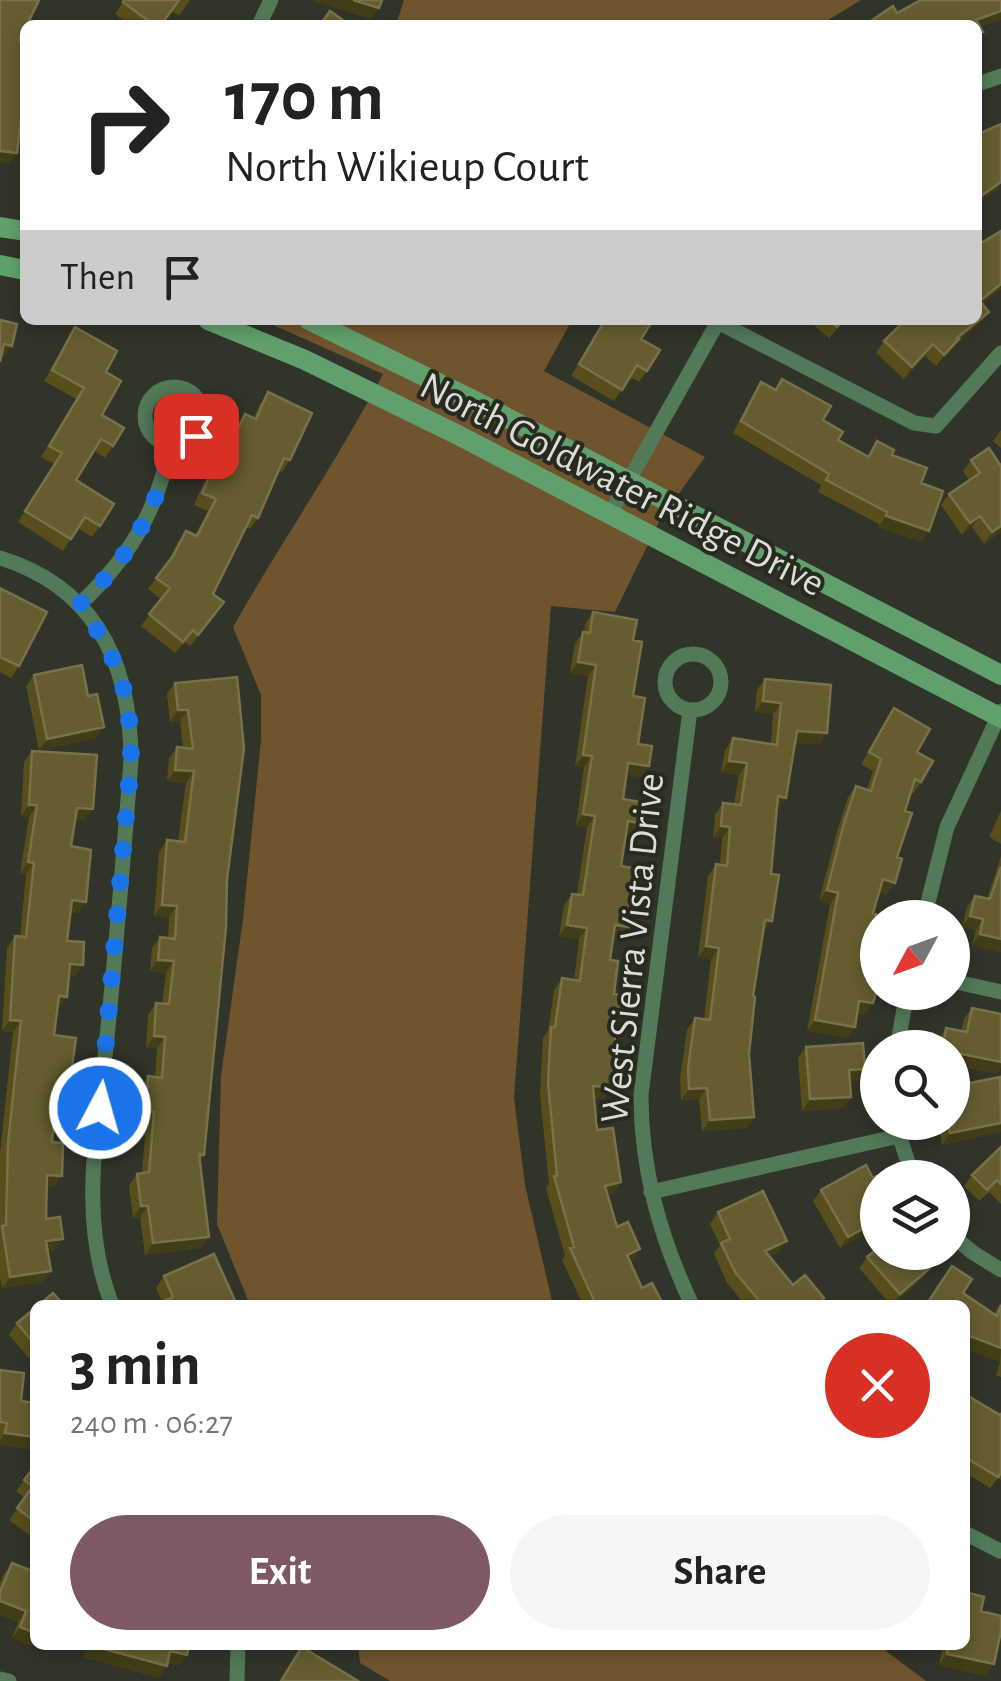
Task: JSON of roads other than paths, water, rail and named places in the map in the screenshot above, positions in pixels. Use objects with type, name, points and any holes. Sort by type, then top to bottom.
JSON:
[{"type":"street","name":"North Goldwater Ridge Drive","points":[[220,325],[305,360],[1000,715]]},
{"type":"street","name":"North Goldwater Ridge Drive","points":[[320,325],[476,400],[1001,675]]},
{"type":"street","points":[[610,514],[716,325]]},
{"type":"street","points":[[726,325],[914,423],[936,426],[1001,354]]},
{"type":"street","points":[[80,604],[112,574],[135,542],[158,488],[170,445]]},
{"type":"street","points":[[0,558],[34,568],[80,604],[108,646],[126,689],[131,718],[120,895],[91,1188],[94,1246],[110,1300]]},
{"type":"street","name":"West Sierra Vista Drive","points":[[690,710],[641,1095],[641,1144],[651,1192],[690,1300]]},
{"type":"street","points":[[929,900],[947,828],[1000,715]]},
{"type":"street","points":[[970,985],[1001,992]]},
{"type":"street","points":[[651,1192],[860,1138]]},
{"type":"street","points":[[970,1250],[1001,1270]]},
{"type":"street","points":[[970,1536],[1000,1551]]},
{"type":"street","points":[[238,1650],[238,1681]]},
{"type":"street","points":[[0,1679],[8,1681]]}]
